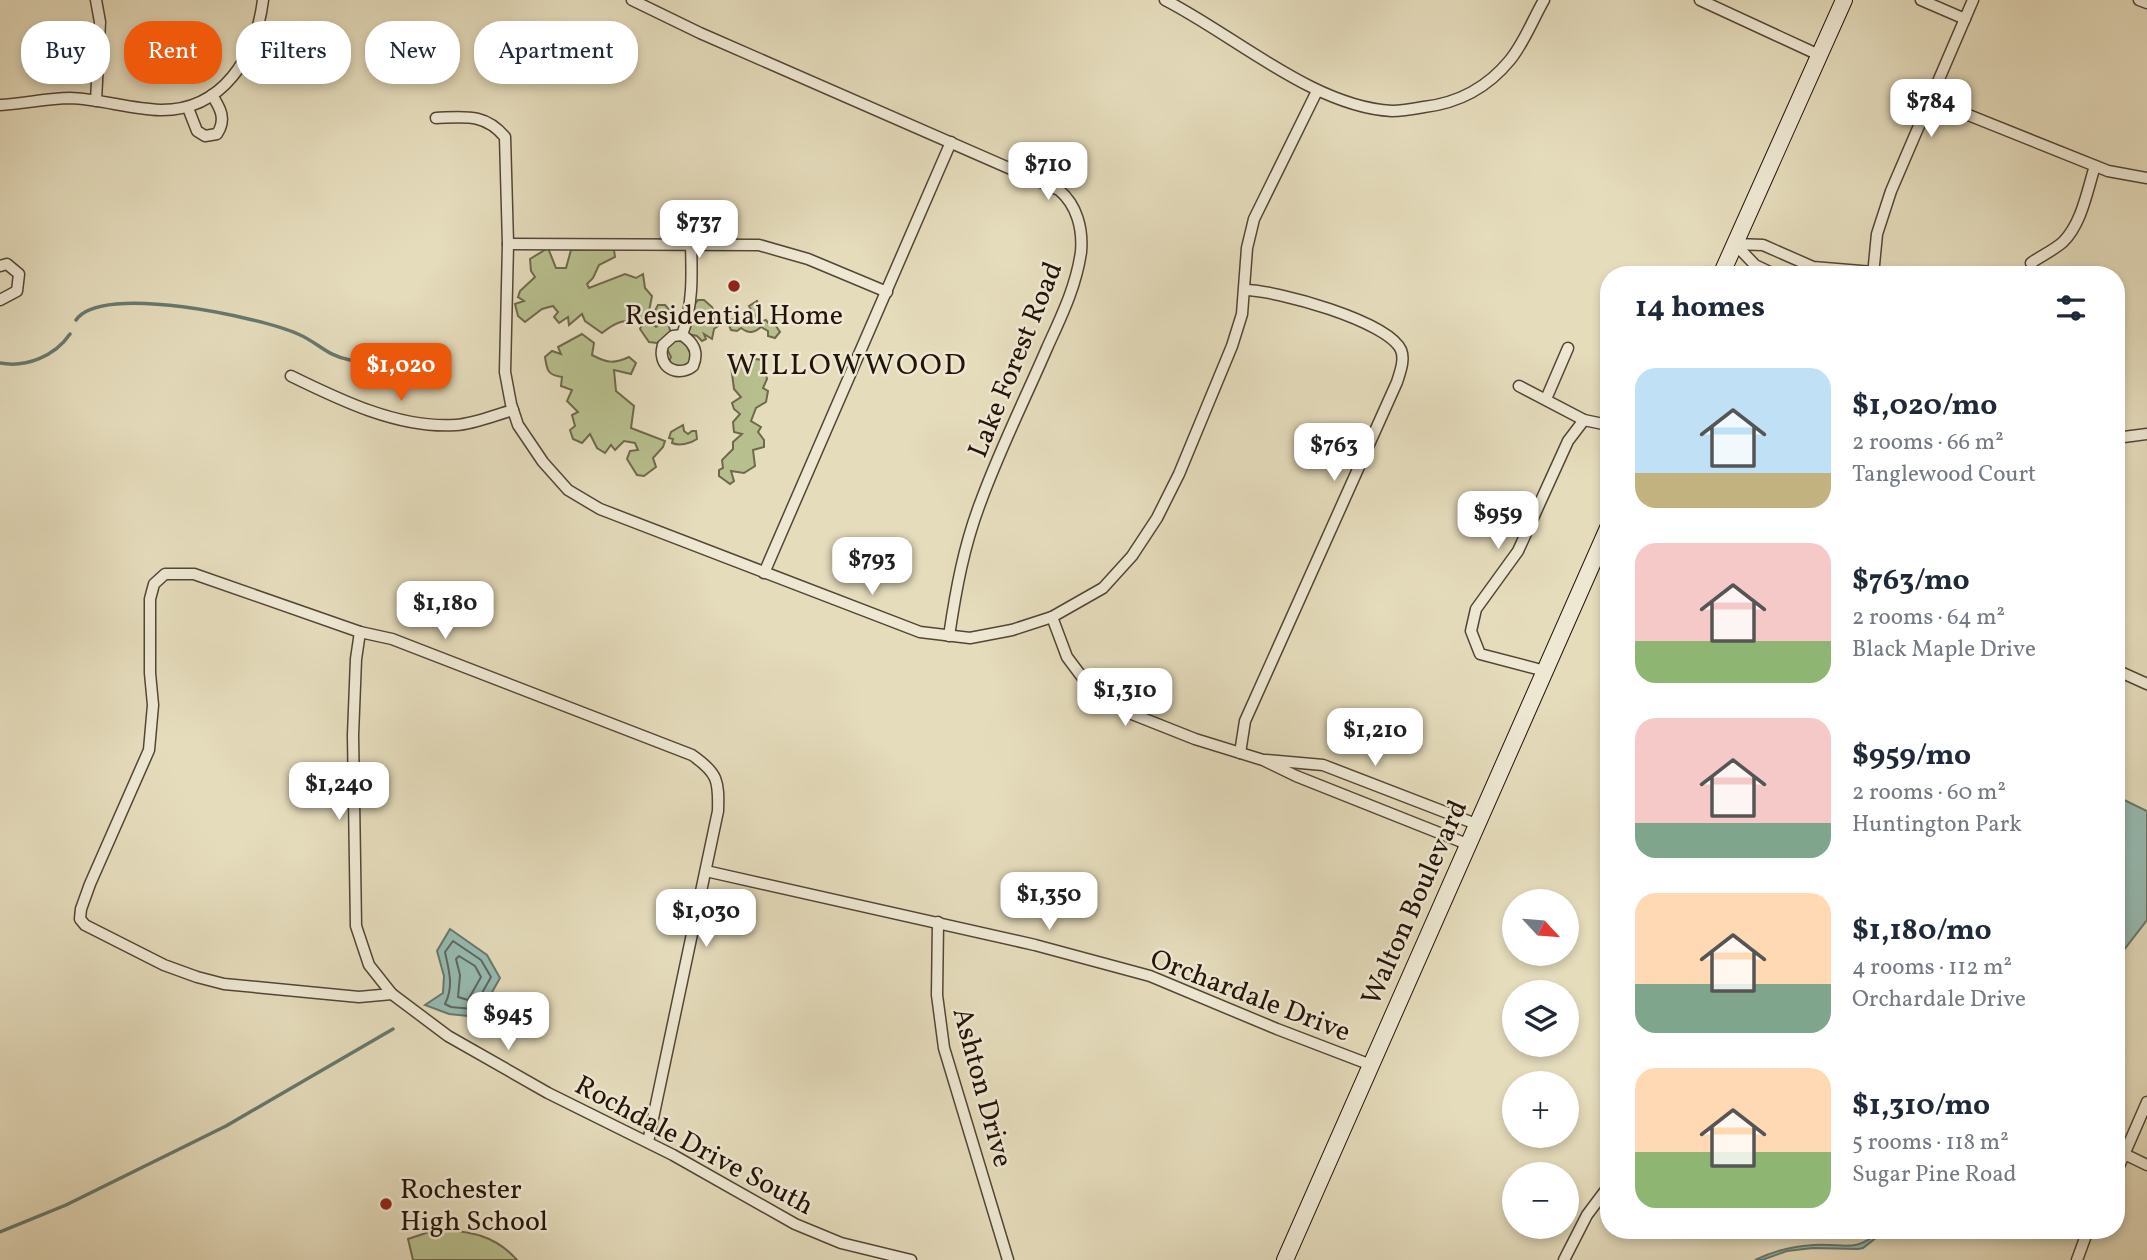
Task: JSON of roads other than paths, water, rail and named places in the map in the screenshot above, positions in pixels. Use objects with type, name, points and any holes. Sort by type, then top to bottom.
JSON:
[{"type":"main road","points":[[1725,266],[1843,0]]},
{"type":"main road","name":"Walton Boulevard","points":[[1285,1260],[1600,546]]},
{"type":"street","points":[[96,101],[100,22],[97,0]]},
{"type":"street","points":[[0,105],[68,98],[158,110],[188,107],[212,95],[244,63],[261,22],[263,0]]},
{"type":"street","name":"Lake Forest Road","points":[[632,0],[700,33],[1059,190],[1077,213],[1081,250],[1070,297],[994,467],[967,541],[956,584],[949,636]]},
{"type":"street","points":[[1165,0],[1317,91],[1345,102],[1393,111],[1446,105],[1470,94],[1511,59],[1544,0]]},
{"type":"street","points":[[1700,0],[1819,55]]},
{"type":"street","points":[[1921,0],[1965,19]]},
{"type":"street","points":[[1874,266],[1877,234],[1891,191],[1972,0]]},
{"type":"street","points":[[2139,0],[2147,3]]},
{"type":"street","points":[[436,118],[473,117],[496,126],[505,137],[508,244],[505,372],[518,425],[531,446],[568,490],[600,509],[920,632],[970,638],[1012,630],[1052,618],[1102,588],[1132,556],[1157,518],[1179,474],[1232,346],[1242,314],[1247,248],[1254,219],[1317,91]]},
{"type":"street","points":[[188,107],[197,131],[205,136],[217,134],[223,122],[222,113],[212,95]]},
{"type":"street","points":[[1931,100],[2108,171],[2147,178]]},
{"type":"street","points":[[764,573],[951,142]]},
{"type":"street","points":[[2031,263],[2062,243],[2071,231],[2081,211],[2095,166]]},
{"type":"street","points":[[508,244],[759,245],[808,258],[887,292]]},
{"type":"street","points":[[682,335],[687,324],[692,281],[691,244]]},
{"type":"street","points":[[1735,244],[1763,245],[1811,266]]},
{"type":"street","points":[[1735,244],[1757,266]]},
{"type":"street","points":[[0,266],[7,264],[19,274],[16,290],[0,300]]},
{"type":"street","points":[[1240,753],[1245,720],[1402,367],[1402,352],[1395,341],[1359,321],[1289,296],[1261,290],[1245,290]]},
{"type":"street","points":[[1546,399],[1568,348]]},
{"type":"street","points":[[291,376],[375,411],[427,425],[458,425],[513,410]]},
{"type":"street","points":[[1519,386],[1584,420],[1600,423]]},
{"type":"street","points":[[1545,671],[1480,654],[1471,631],[1476,609],[1518,551],[1568,441],[1584,420]]},
{"type":"street","points":[[2125,437],[2147,434]]},
{"type":"street","points":[[392,994],[359,997],[224,984],[164,965],[97,933],[80,919],[90,884],[149,750],[153,705],[150,599],[155,584],[165,574],[194,574],[360,632],[401,642],[692,755],[707,765],[718,786],[718,811],[648,1142]]},
{"type":"street","points":[[1052,618],[1067,657],[1085,681],[1108,702],[1132,714],[1264,760],[1296,776],[1467,844]]},
{"type":"street","name":"Rochdale Drive South","points":[[360,632],[356,659],[354,735],[356,926],[369,965],[392,994],[448,1036],[548,1093],[648,1142],[795,1224],[822,1236],[911,1260]]},
{"type":"street","points":[[2125,674],[2147,684]]},
{"type":"street","points":[[1264,760],[1323,765],[1476,824]]},
{"type":"street","name":"Orchardale Drive","points":[[706,871],[938,922],[1150,976],[1371,1065]]},
{"type":"street","name":"Ashton Drive","points":[[938,922],[937,995],[944,1048],[1008,1260]]},
{"type":"street","points":[[2125,1144],[2147,1102]]},
{"type":"street","points":[[2125,1155],[2147,1165]]},
{"type":"street","points":[[1564,1260],[1587,1215],[1600,1198]]},
{"type":"street","points":[[2077,1260],[2085,1239]]},
{"type":"water","points":[[2125,800],[2147,811],[2147,920],[2125,948]]},
{"type":"water","points":[[450,929],[487,955],[500,978],[478,1017],[449,1014],[425,1005],[443,993],[444,976],[437,951]]},
{"type":"water","points":[[1874,1239],[1858,1249],[1813,1248],[1787,1251],[1755,1260],[1799,1246],[1849,1246]]},
{"type":"waterway","points":[[76,320],[91,309],[116,304],[183,307],[279,327],[305,337],[334,355],[350,360]]},
{"type":"waterway","points":[[0,363],[20,364],[39,359],[56,349],[70,334]]},
{"type":"waterway","points":[[0,1232],[66,1205],[226,1126],[393,1029]]},
{"type":"place","name":"Residential Home","points":[[734,286]]},
{"type":"place","name":"Rochester High School","points":[[386,1204]]},
{"type":"district","name":"WILLOWWOOD","points":[[847,364]]}]
